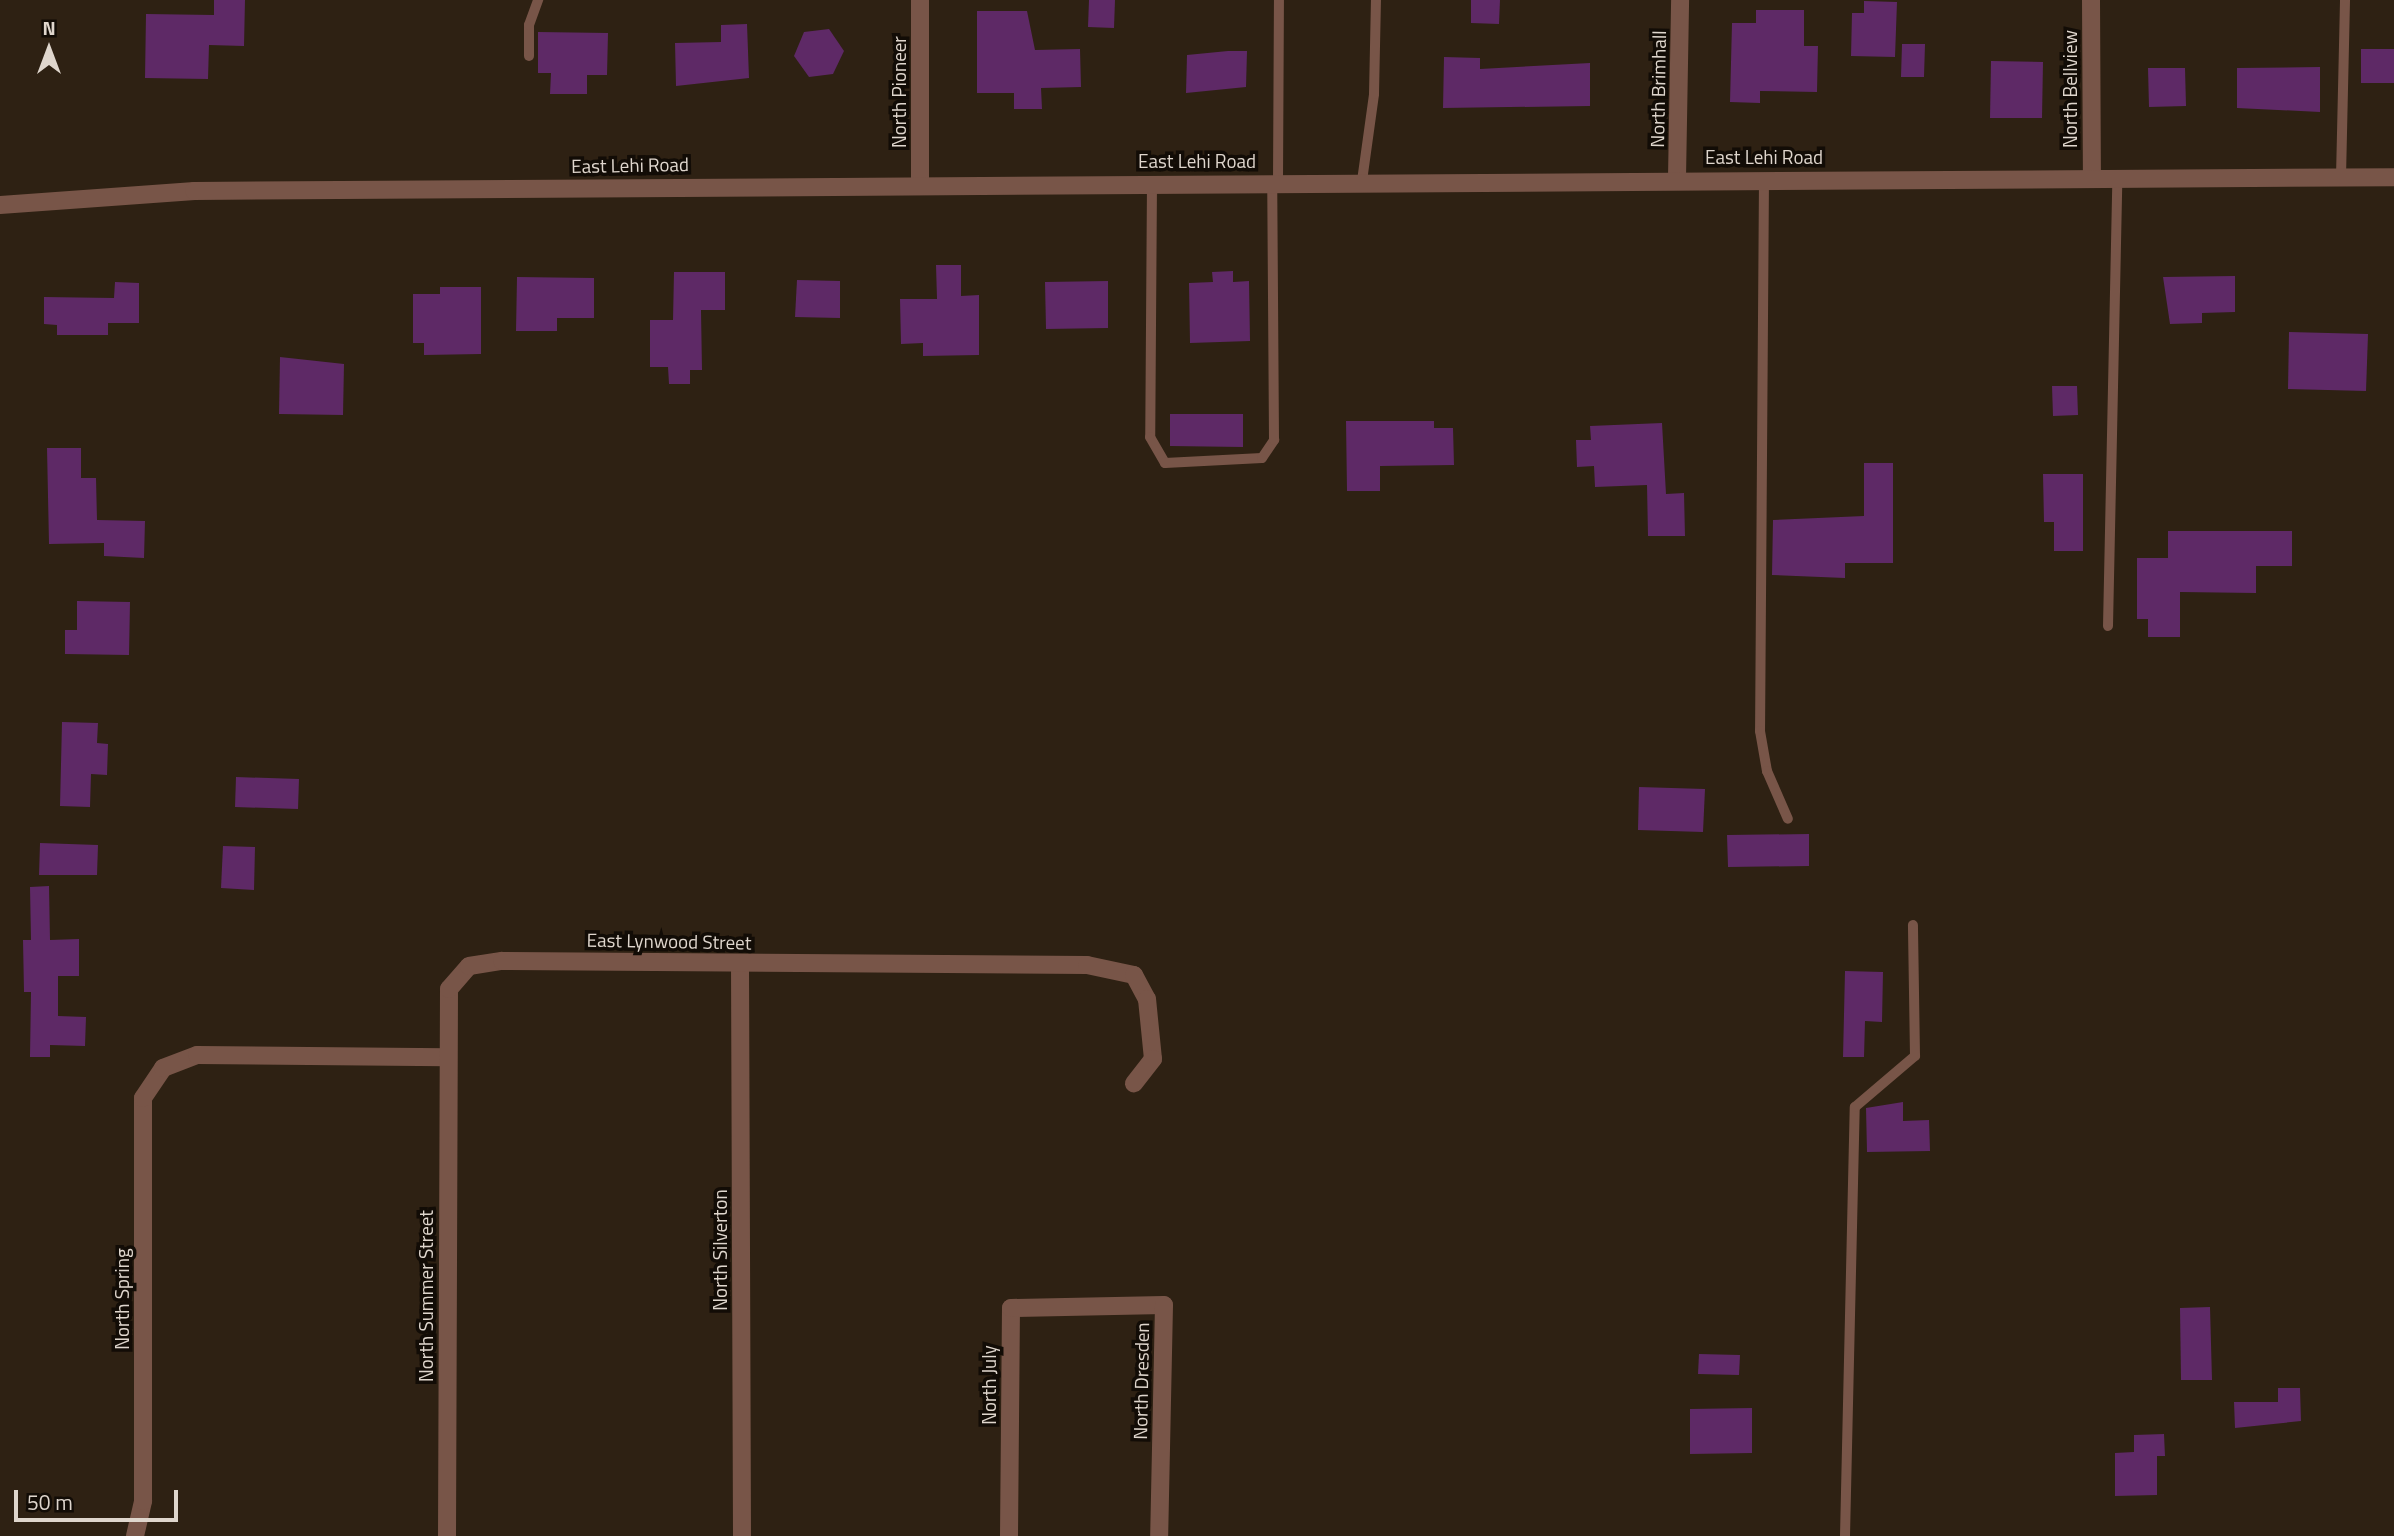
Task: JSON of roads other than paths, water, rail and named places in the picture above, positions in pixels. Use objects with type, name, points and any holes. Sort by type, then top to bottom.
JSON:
[{"type":"street","name":"North Pioneer","points":[[920,0],[920,183]]},
{"type":"street","name":"North Brimhall","points":[[1677,178],[1680,0]]},
{"type":"street","name":"North Bellview","points":[[2091,0],[2092,177]]},
{"type":"street","name":"East Lehi Road","points":[[0,205],[140,192],[920,183],[2394,177]]},
{"type":"street","name":"East Lynwood Street","points":[[447,1057],[449,989],[469,966],[740,963],[1087,965],[1134,975],[1147,999],[1153,1031],[1153,1059],[1134,1083]]},
{"type":"street","name":"North Silverton","points":[[740,963],[742,1536]]},
{"type":"street","name":"North Spring","points":[[135,1536],[144,1501],[143,1098],[163,1068],[197,1055],[447,1057]]},
{"type":"street","name":"North Summer Street","points":[[447,1057],[447,1536]]},
{"type":"street","name":"North Dresden","points":[[1085,1307],[1164,1306],[1159,1536]]},
{"type":"street","name":"North July","points":[[1009,1536],[1011,1308],[1085,1307]]},
{"type":"lane","points":[[529,56],[529,24],[538,0]]},
{"type":"lane","points":[[1152,182],[1150,437],[1165,463],[1262,458],[1273,440],[1279,0]]},
{"type":"lane","points":[[1363,181],[1374,94],[1376,0]]},
{"type":"lane","points":[[2341,177],[2345,0]]},
{"type":"lane","points":[[1763,178],[1760,732],[1767,771],[1788,819]]},
{"type":"lane","points":[[2108,626],[2117,178]]},
{"type":"lane","points":[[1845,1536],[1855,1107],[1915,1056],[1913,925]]}]
